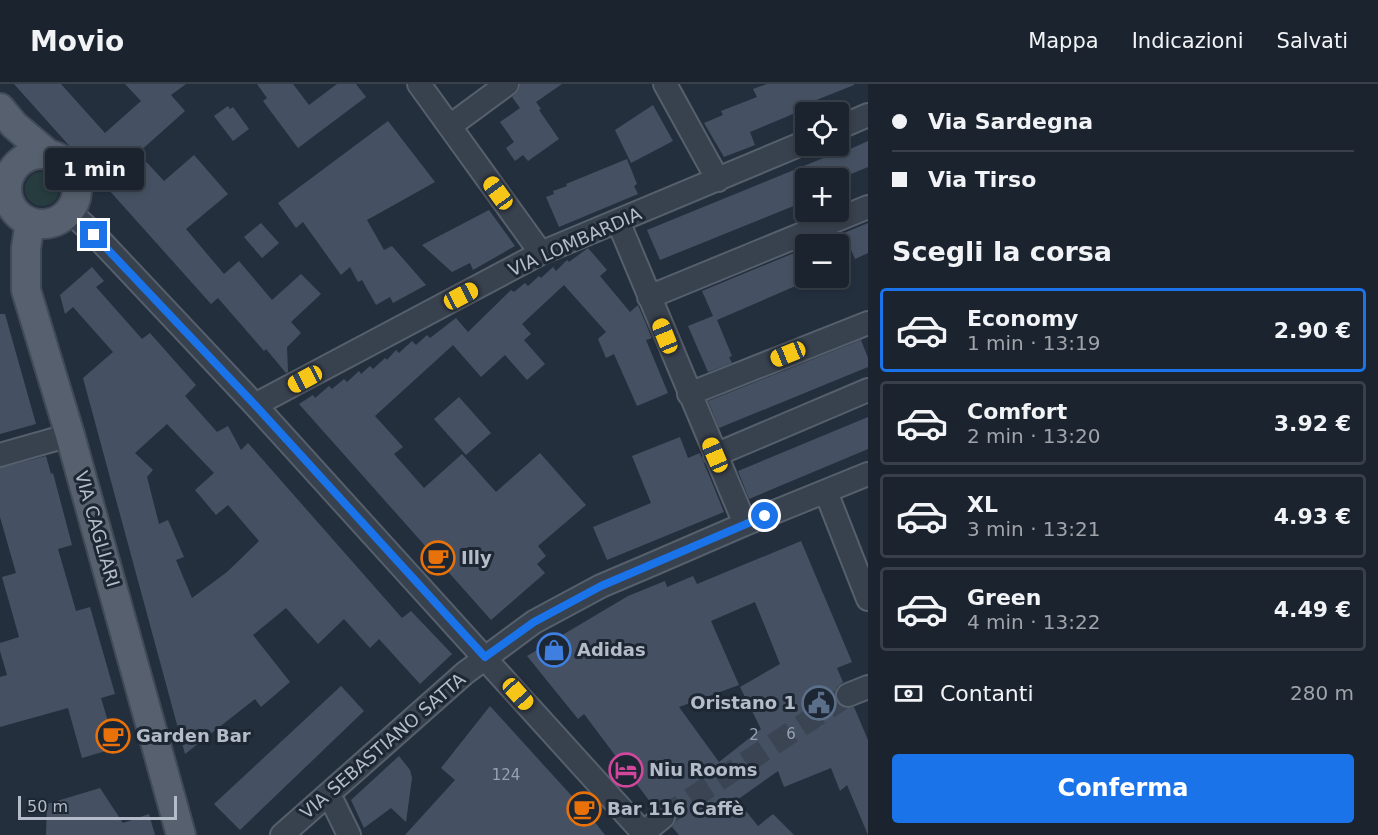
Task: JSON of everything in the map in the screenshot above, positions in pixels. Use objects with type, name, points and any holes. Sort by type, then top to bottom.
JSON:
[{"type":"main road","points":[[0,108],[15,125],[48,154],[66,162],[76,179],[76,199],[69,211],[58,220],[41,224],[21,218],[13,210],[9,203],[3,174],[9,174],[25,158],[36,154],[48,154]]},
{"type":"main road","name":"VIA CAGLIARI","points":[[30,222],[26,248],[26,290],[70,435],[181,835]]},
{"type":"street","points":[[419,84],[541,253]]},
{"type":"street","points":[[450,126],[507,84]]},
{"type":"street","points":[[665,84],[718,180]]},
{"type":"street","points":[[849,123],[868,115]]},
{"type":"street","name":"VIA LOMBARDIA","points":[[255,405],[541,253],[795,147]]},
{"type":"street","points":[[649,297],[868,207]]},
{"type":"street","points":[[69,211],[255,405],[644,834],[663,817]]},
{"type":"street","points":[[618,221],[745,524]]},
{"type":"street","points":[[689,394],[868,323]]},
{"type":"street","points":[[715,455],[868,390]]},
{"type":"street","points":[[0,455],[70,435]]},
{"type":"street","name":"VIA SEBASTIANO SATTA","points":[[282,835],[485,657],[534,622],[601,586],[868,474]]},
{"type":"street","points":[[826,492],[868,599]]},
{"type":"street","points":[[329,794],[349,835]]},
{"type":"green space","points":[[42,172],[54,177],[59,189],[54,201],[42,206],[30,201],[25,189],[30,177]]},
{"type":"building","points":[[14,84],[61,84],[105,133],[141,101],[125,84],[186,84],[171,95],[185,111],[138,153],[164,181],[194,155],[228,194],[186,229],[224,274],[239,261],[272,300],[301,274],[321,294],[291,322],[301,333],[287,347],[288,372],[286,373],[266,349],[264,351],[218,298],[211,304]]},
{"type":"building","points":[[257,84],[293,84],[309,105],[337,84],[356,84],[366,97],[298,148],[263,101],[267,98]]},
{"type":"building","points":[[520,84],[562,84],[536,102],[559,139],[528,161],[523,155],[515,161],[506,148],[514,142],[500,122],[520,108],[512,97],[519,90]]},
{"type":"building","points":[[767,84],[854,84],[812,102],[795,102],[795,113],[750,132],[755,145],[724,157],[704,123],[723,115],[721,111],[757,97],[753,89]]},
{"type":"building","points":[[653,105],[673,141],[631,163],[615,130]]},
{"type":"building","points":[[228,106],[230,109],[233,107],[249,129],[233,141],[214,116]]},
{"type":"building","points":[[388,121],[435,182],[367,220],[384,250],[392,246],[426,285],[393,303],[390,297],[376,305],[362,280],[358,282],[350,267],[341,275],[303,222],[296,228],[278,203]]},
{"type":"building","points":[[868,141],[868,167],[849,175],[849,168],[799,168],[828,156],[849,156],[849,150]]},
{"type":"building","points":[[627,159],[637,184],[634,186],[638,194],[559,227],[546,197],[554,194],[553,191],[567,186],[566,184]]},
{"type":"building","points":[[795,170],[795,205],[660,260],[647,230]]},
{"type":"building","points":[[489,210],[515,246],[473,270],[470,263],[452,272],[422,245]]},
{"type":"building","points":[[261,223],[279,243],[262,258],[244,237]]},
{"type":"building","points":[[868,223],[868,253],[855,259],[849,245],[849,234],[844,233]]},
{"type":"building","points":[[588,248],[607,270],[600,276],[630,312],[638,305],[652,338],[646,340],[668,393],[637,406],[614,354],[606,358],[598,339],[606,332],[564,285],[522,324],[531,334],[524,340],[545,364],[527,380],[505,355],[481,377],[453,345],[375,416],[403,447],[394,454],[424,488],[462,454],[496,492],[540,453],[586,505],[538,546],[546,556],[537,564],[545,573],[491,620],[299,404],[313,395],[315,398],[329,386],[332,389],[344,379],[347,382],[359,371],[361,374],[370,366],[373,369],[385,358],[387,360],[396,350],[399,353],[412,341],[416,345],[427,335],[430,338],[456,318],[468,332],[511,290],[514,292],[525,283],[528,286],[553,267],[556,271],[567,260],[569,262]]},
{"type":"building","points":[[795,253],[795,286],[717,320],[732,356],[729,357],[732,363],[708,372],[688,326],[713,316],[702,291]]},
{"type":"building","points":[[92,267],[104,281],[96,287],[142,339],[150,333],[196,385],[185,396],[217,432],[228,426],[241,450],[248,443],[402,618],[411,611],[452,654],[420,684],[379,639],[370,648],[344,619],[318,644],[286,608],[253,635],[290,682],[261,707],[255,699],[185,754],[83,378],[113,352],[73,307],[65,314],[60,295]],"holes":[[[167,424],[214,473],[195,490],[216,515],[228,505],[259,541],[227,572],[192,598],[176,560],[184,557],[168,520],[159,524],[147,477],[153,470],[135,453]]]},
{"type":"building","points":[[0,314],[5,314],[36,424],[0,434]]},
{"type":"building","points":[[861,340],[868,358],[868,367],[719,428],[708,401]]},
{"type":"building","points":[[459,397],[491,433],[466,455],[434,419]]},
{"type":"building","points":[[868,417],[868,449],[749,499],[738,471]]},
{"type":"building","points":[[680,437],[688,458],[700,453],[724,512],[607,560],[593,527],[651,503],[632,456]]},
{"type":"building","points":[[46,456],[51,474],[53,473],[72,545],[58,549],[76,611],[90,607],[115,694],[101,698],[116,748],[82,758],[68,708],[0,727],[0,677],[7,675],[0,643],[19,637],[2,577],[16,573],[0,517],[0,468]]},
{"type":"building","points":[[801,541],[852,662],[837,668],[843,682],[837,687],[835,694],[840,706],[854,707],[868,740],[868,835],[847,785],[840,791],[831,768],[784,787],[778,771],[737,800],[758,826],[773,814],[794,835],[679,835],[672,827],[676,821],[673,808],[662,804],[654,807],[584,714],[578,719],[527,656],[628,596],[665,581],[667,587],[693,576],[697,584]],"holes":[[[755,602],[780,664],[740,687],[761,729],[719,762],[679,707],[739,685],[711,621]]]},
{"type":"building","points":[[341,686],[364,711],[240,830],[214,804]]},
{"type":"building","points":[[490,706],[605,835],[405,835],[455,780],[441,768]]},
{"type":"building","points":[[399,756],[410,770],[412,778],[406,822],[391,808],[364,828],[351,800]]},
{"type":"building","points":[[100,788],[123,823],[149,814],[155,835],[46,835],[47,804]]},
{"type":"tunnel","points":[[663,817],[848,695]]},
{"type":"place","name":"Illy","points":[[438,558]]},
{"type":"place","name":"Adidas","points":[[554,650]]},
{"type":"place","name":"Oristano 1","points":[[819,703]]},
{"type":"place","name":"Garden Bar","points":[[113,736]]},
{"type":"place","name":"Niu Rooms","points":[[626,770]]},
{"type":"place","name":"Bar 116 Caffè","points":[[584,809]]},
{"type":"route","points":[[94,235],[255,405],[485,657],[534,622],[601,586],[765,516]]}]
